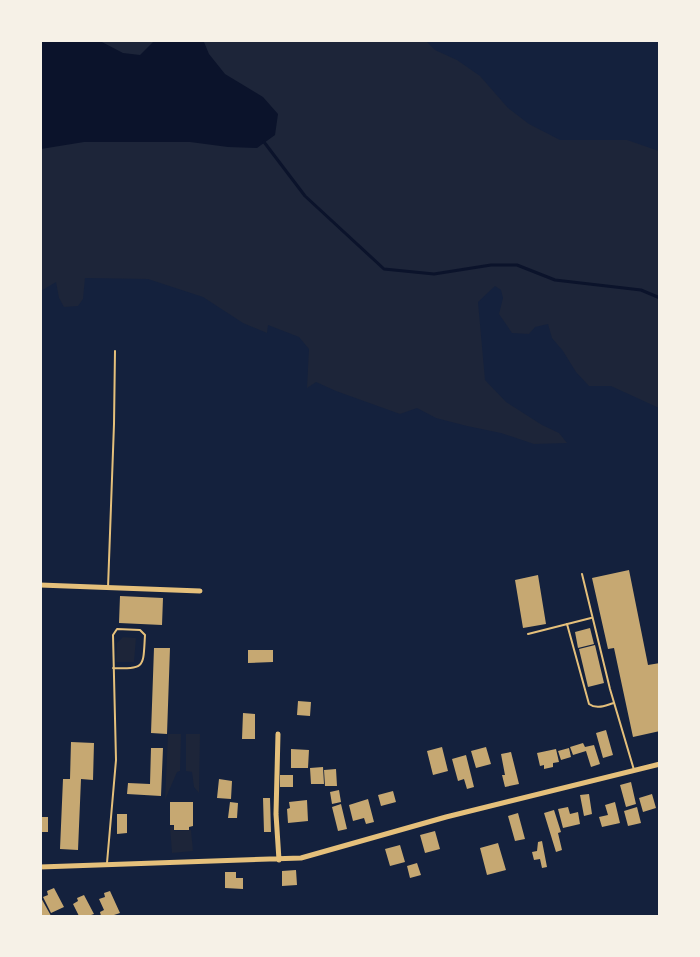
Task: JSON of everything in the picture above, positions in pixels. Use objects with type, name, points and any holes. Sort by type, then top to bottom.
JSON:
[{"type":"street","points":[[40,585],[200,591]]},
{"type":"street","points":[[278,734],[276,814],[279,860]]},
{"type":"street","points":[[40,867],[301,858],[446,817],[660,764]]},
{"type":"lane","points":[[108,588],[115,351]]},
{"type":"lane","points":[[582,574],[591,618],[634,770]]},
{"type":"lane","points":[[528,634],[591,618]]},
{"type":"lane","points":[[567,624],[589,704],[598,707],[614,703]]},
{"type":"lane","points":[[106,865],[116,760],[113,668],[113,635],[117,629],[140,630],[145,635],[143,661],[140,666],[113,668]]},
{"type":"shaded area","points":[[40,41],[426,41],[435,50],[457,60],[480,76],[508,108],[529,124],[560,140],[627,140],[659,151],[659,408],[611,386],[589,386],[552,338],[548,324],[535,327],[529,334],[512,333],[499,314],[503,298],[501,290],[495,286],[478,302],[485,380],[506,402],[559,433],[567,443],[534,444],[501,433],[436,418],[417,408],[400,414],[316,382],[307,388],[309,349],[299,337],[268,325],[267,333],[243,323],[203,297],[148,279],[85,278],[83,299],[78,306],[64,307],[59,298],[56,282],[41,291]]},
{"type":"shaded area","points":[[41,41],[100,41],[123,53],[140,55],[153,42],[204,42],[209,54],[225,74],[263,97],[278,114],[275,135],[257,148],[190,142],[84,142],[41,149]]},
{"type":"shaded area","points":[[123,637],[136,638],[134,662],[116,662],[117,643]]},
{"type":"shaded area","points":[[168,734],[181,734],[180,771],[177,772],[165,800]]},
{"type":"shaded area","points":[[186,734],[200,734],[199,793],[194,787],[192,772],[186,771]]},
{"type":"shaded area","points":[[173,826],[174,831],[191,830],[193,851],[172,853],[170,827]]},
{"type":"building","points":[[629,570],[648,665],[660,663],[660,731],[633,737],[614,648],[608,649],[592,578]]},
{"type":"building","points":[[538,575],[546,624],[523,628],[515,580]]},
{"type":"building","points":[[120,596],[163,598],[162,625],[119,623]]},
{"type":"building","points":[[590,628],[594,644],[578,648],[575,632]]},
{"type":"building","points":[[595,645],[604,683],[588,687],[579,649]]},
{"type":"building","points":[[154,648],[170,648],[167,734],[151,733]]},
{"type":"building","points":[[248,650],[273,650],[273,662],[248,663]]},
{"type":"building","points":[[298,701],[311,702],[310,716],[297,715]]},
{"type":"building","points":[[243,713],[255,714],[255,739],[242,739]]},
{"type":"building","points":[[606,730],[613,755],[603,758],[596,733]]},
{"type":"building","points":[[71,742],[94,743],[93,780],[81,779],[78,850],[60,849],[63,779],[70,779]]},
{"type":"building","points":[[583,743],[585,747],[594,745],[600,764],[591,767],[586,751],[573,755],[570,747]]},
{"type":"building","points":[[442,747],[448,771],[433,775],[427,751]]},
{"type":"building","points":[[486,747],[491,764],[476,768],[471,751]]},
{"type":"building","points":[[151,748],[163,748],[161,796],[127,794],[128,783],[150,784]]},
{"type":"building","points":[[569,748],[571,757],[561,760],[558,751]]},
{"type":"building","points":[[291,749],[309,750],[308,768],[291,768]]},
{"type":"building","points":[[556,749],[559,762],[553,763],[553,767],[544,769],[544,765],[540,766],[537,753]]},
{"type":"building","points":[[511,752],[519,784],[505,787],[501,754]]},
{"type":"building","points":[[466,755],[474,787],[467,789],[464,779],[458,781],[452,759]]},
{"type":"building","points":[[323,767],[324,784],[311,784],[310,768]]},
{"type":"building","points":[[336,769],[337,786],[325,786],[324,770]]},
{"type":"building","points":[[280,775],[293,775],[293,787],[280,787]]},
{"type":"building","points":[[219,779],[232,781],[231,799],[217,798]]},
{"type":"building","points":[[631,782],[636,804],[626,807],[620,785]]},
{"type":"building","points":[[339,790],[341,802],[332,804],[330,792]]},
{"type":"building","points":[[393,791],[396,802],[381,806],[378,795]]},
{"type":"building","points":[[589,794],[592,814],[584,816],[580,795]]},
{"type":"building","points":[[652,794],[656,808],[643,812],[639,798]]},
{"type":"building","points":[[263,798],[270,798],[271,832],[264,832]]},
{"type":"building","points":[[368,799],[374,822],[366,824],[364,818],[353,821],[349,805]]},
{"type":"building","points":[[307,800],[308,821],[288,823],[289,802]]},
{"type":"building","points":[[170,802],[193,802],[193,826],[189,827],[189,830],[174,830],[174,825],[170,825]]},
{"type":"building","points":[[230,802],[238,803],[237,818],[228,818]]},
{"type":"building","points":[[615,802],[620,823],[602,827],[599,817],[608,815],[605,805]]},
{"type":"building","points":[[341,804],[347,829],[338,831],[332,807]]},
{"type":"building","points":[[568,807],[570,814],[578,812],[580,824],[563,828],[558,809]]},
{"type":"building","points":[[637,807],[641,823],[628,826],[624,811]]},
{"type":"building","points":[[554,810],[561,832],[558,833],[562,850],[556,852],[544,813]]},
{"type":"building","points":[[518,813],[525,839],[515,841],[508,816]]},
{"type":"building","points":[[117,814],[127,814],[127,833],[117,834]]},
{"type":"building","points":[[41,817],[48,817],[48,832],[40,832]]},
{"type":"building","points":[[435,831],[440,849],[425,853],[420,835]]},
{"type":"building","points":[[542,841],[547,867],[542,868],[540,859],[534,860],[532,852],[537,851],[538,842]]},
{"type":"building","points":[[498,843],[506,870],[487,875],[480,848]]},
{"type":"building","points":[[400,845],[405,862],[390,866],[385,849]]},
{"type":"building","points":[[417,863],[421,875],[410,878],[407,866]]},
{"type":"building","points":[[296,870],[297,885],[282,886],[282,871]]},
{"type":"building","points":[[225,872],[236,872],[236,878],[243,878],[243,889],[225,888]]},
{"type":"building","points":[[54,888],[64,907],[51,913],[43,897],[48,895],[47,891]]},
{"type":"building","points":[[110,891],[120,913],[101,916],[100,912],[104,910],[99,899],[105,897],[104,893]]},
{"type":"building","points":[[84,895],[94,914],[79,916],[73,904],[78,901],[77,898]]},
{"type":"building","points":[[40,896],[50,914],[51,916],[40,916]]},
{"type":"waterway","points":[[264,142],[305,196],[384,269],[434,274],[491,265],[517,265],[555,280],[641,290],[660,298]]}]
